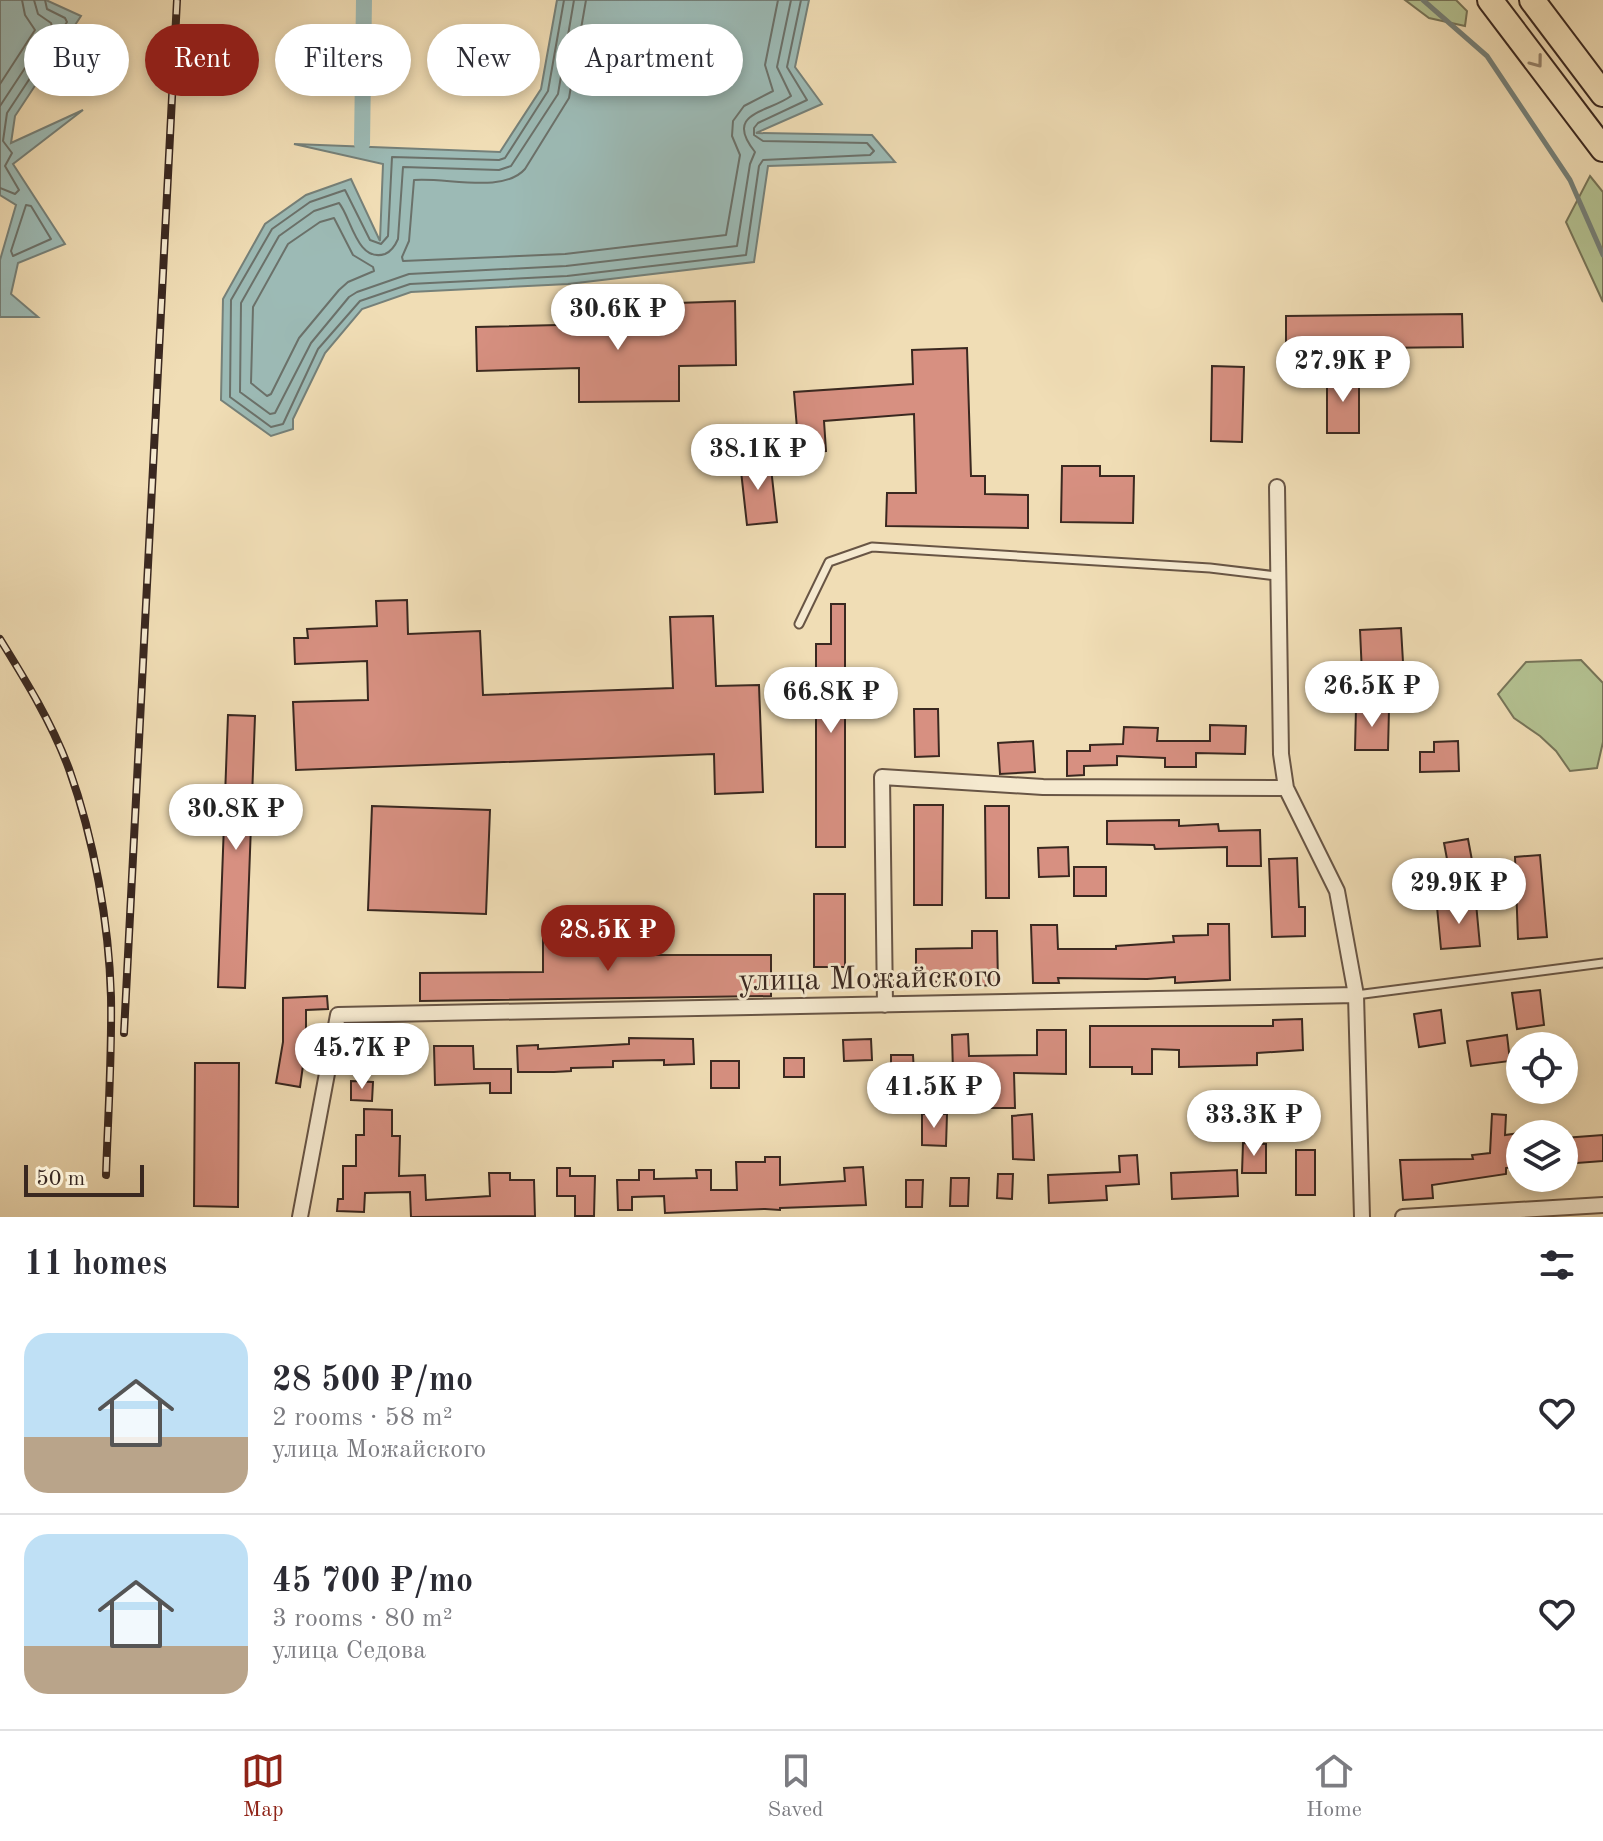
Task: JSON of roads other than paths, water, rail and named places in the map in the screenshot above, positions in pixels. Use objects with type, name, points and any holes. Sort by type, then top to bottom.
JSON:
[{"type":"highway","points":[[1490,0],[1603,149]]},
{"type":"highway","points":[[1532,0],[1603,94]]},
{"type":"street","points":[[1277,487],[1281,754],[1286,788],[1337,891],[1356,995],[1362,1217]]},
{"type":"street","points":[[885,1005],[882,777],[1043,787],[1286,788]]},
{"type":"street","name":"улица Можайского","points":[[300,1217],[338,1015],[1356,995]]},
{"type":"street","points":[[1403,1217],[1603,1205]]},
{"type":"lane","points":[[799,624],[829,562],[872,547],[1210,568],[1277,576]]},
{"type":"lane","points":[[1356,995],[1603,963]]},
{"type":"water","points":[[0,0],[46,0],[81,16],[76,24],[24,24],[24,96],[28,96],[15,116],[11,143],[83,110],[13,164],[65,244],[18,263],[11,294],[38,317],[0,317],[0,260],[16,205],[0,195]]},
{"type":"water","points":[[557,0],[809,0],[795,67],[822,104],[756,133],[872,135],[895,162],[768,166],[754,262],[568,284],[411,292],[362,309],[325,353],[293,419],[293,429],[271,436],[221,400],[223,299],[265,224],[306,195],[351,179],[380,241],[383,164],[294,144],[500,152],[536,96],[540,96]]},
{"type":"waterway","points":[[362,144],[364,0]]},
{"type":"waterway","points":[[1423,0],[1487,56],[1570,180],[1603,255]]},
{"type":"railway","points":[[124,1033],[177,0]]},
{"type":"railway","points":[[0,639],[38,702],[69,769],[99,882],[111,997],[106,1175]]}]
